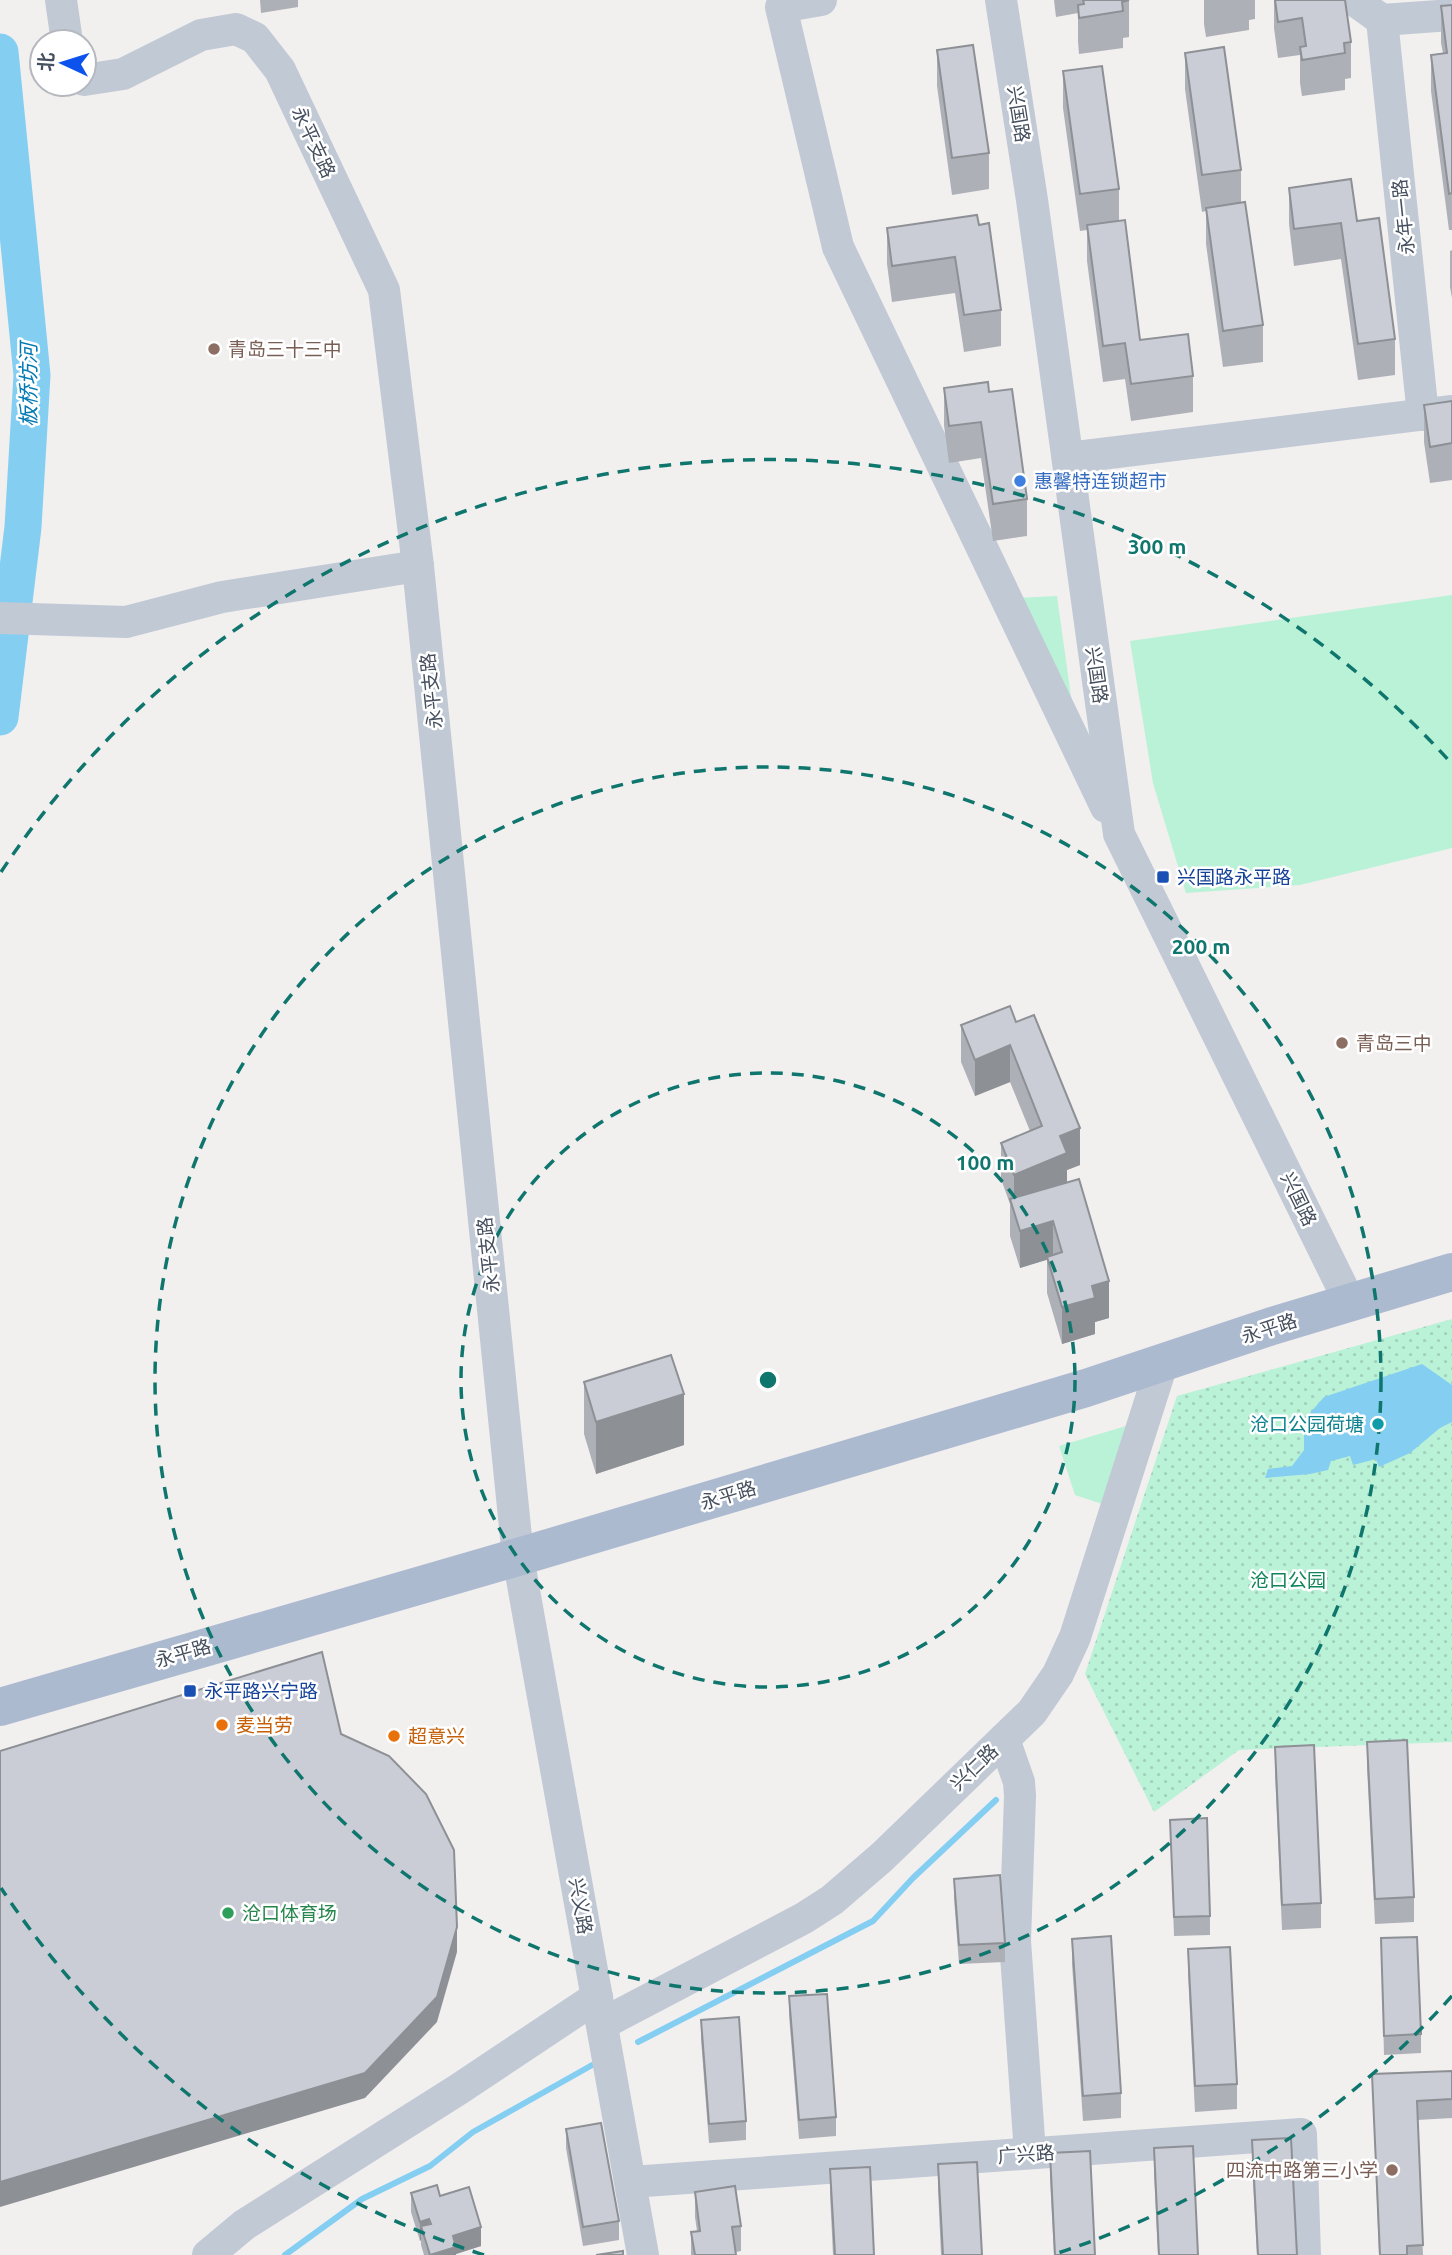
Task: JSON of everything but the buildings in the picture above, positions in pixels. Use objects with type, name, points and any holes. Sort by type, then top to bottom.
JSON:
[{"type":"main road","name":"永平路","points":[[0,1707],[518,1558],[1086,1388],[1452,1272]]},
{"type":"street","points":[[61,0],[65,28]]},
{"type":"street","points":[[821,0],[781,7],[838,247],[1119,834]]},
{"type":"street","name":"兴国路","points":[[1001,0],[1068,458],[1119,834],[1350,1303]]},
{"type":"street","points":[[1354,0],[1382,19],[1452,15]]},
{"type":"street","name":"永年一路","points":[[1382,19],[1438,413]]},
{"type":"street","name":"永平支路","points":[[98,78],[123,74],[201,35],[236,29],[255,38],[280,70],[384,290],[418,566],[518,1558]]},
{"type":"street","points":[[1068,458],[1438,413]]},
{"type":"street","points":[[0,618],[126,622],[222,597],[418,566]]},
{"type":"street","name":"兴仁路","points":[[208,2255],[244,2225],[459,2089],[600,2010],[804,1917],[832,1900],[883,1857],[1032,1712],[1058,1674],[1075,1637],[1163,1362]]},
{"type":"street","name":"兴义路","points":[[518,1558],[643,2255]]},
{"type":"street","points":[[1004,1739],[1019,1782],[1020,1796],[1015,1941],[1030,2153]]},
{"type":"street","name":"广兴路","points":[[631,2182],[1301,2134],[1305,2255]]},
{"type":"green space","points":[[1452,595],[1452,848],[1300,885],[1186,893],[1153,783],[1130,641]]},
{"type":"green space","points":[[1057,596],[1073,711],[1015,598]]},
{"type":"green space","name":"沧口公园","points":[[1452,1319],[1452,1742],[1239,1750],[1154,1812],[1085,1674],[1177,1396]]},
{"type":"green space","points":[[1126,1426],[1102,1504],[1075,1495],[1059,1446]]},
{"type":"water","points":[[1422,1364],[1452,1385],[1452,1422],[1440,1428],[1410,1453],[1379,1467],[1376,1459],[1353,1465],[1350,1456],[1331,1461],[1328,1470],[1265,1478],[1268,1469],[1292,1466],[1304,1450],[1304,1436],[1310,1413],[1324,1397]]},
{"type":"waterway","name":"板桥坊河","points":[[0,52],[32,375],[23,527],[0,717]]},
{"type":"waterway","points":[[638,2042],[873,1921],[913,1878],[996,1800]]},
{"type":"waterway","points":[[285,2255],[362,2199],[430,2166],[473,2132],[594,2064]]},
{"type":"place","name":"青岛三十三中","points":[[214,349]]},
{"type":"place","name":"惠馨特连锁超市","points":[[1020,481]]},
{"type":"place","name":"兴国路永平路","points":[[1163,877]]},
{"type":"place","name":"青岛三中","points":[[1342,1043]]},
{"type":"place","name":"沧口公园荷塘","points":[[1378,1424]]},
{"type":"place","name":"永平路兴宁路","points":[[190,1691]]},
{"type":"place","name":"麦当劳","points":[[222,1725]]},
{"type":"place","name":"超意兴","points":[[394,1736]]},
{"type":"place","name":"沧口体育场","points":[[228,1913]]},
{"type":"place","name":"四流中路第三小学","points":[[1392,2170]]}]
